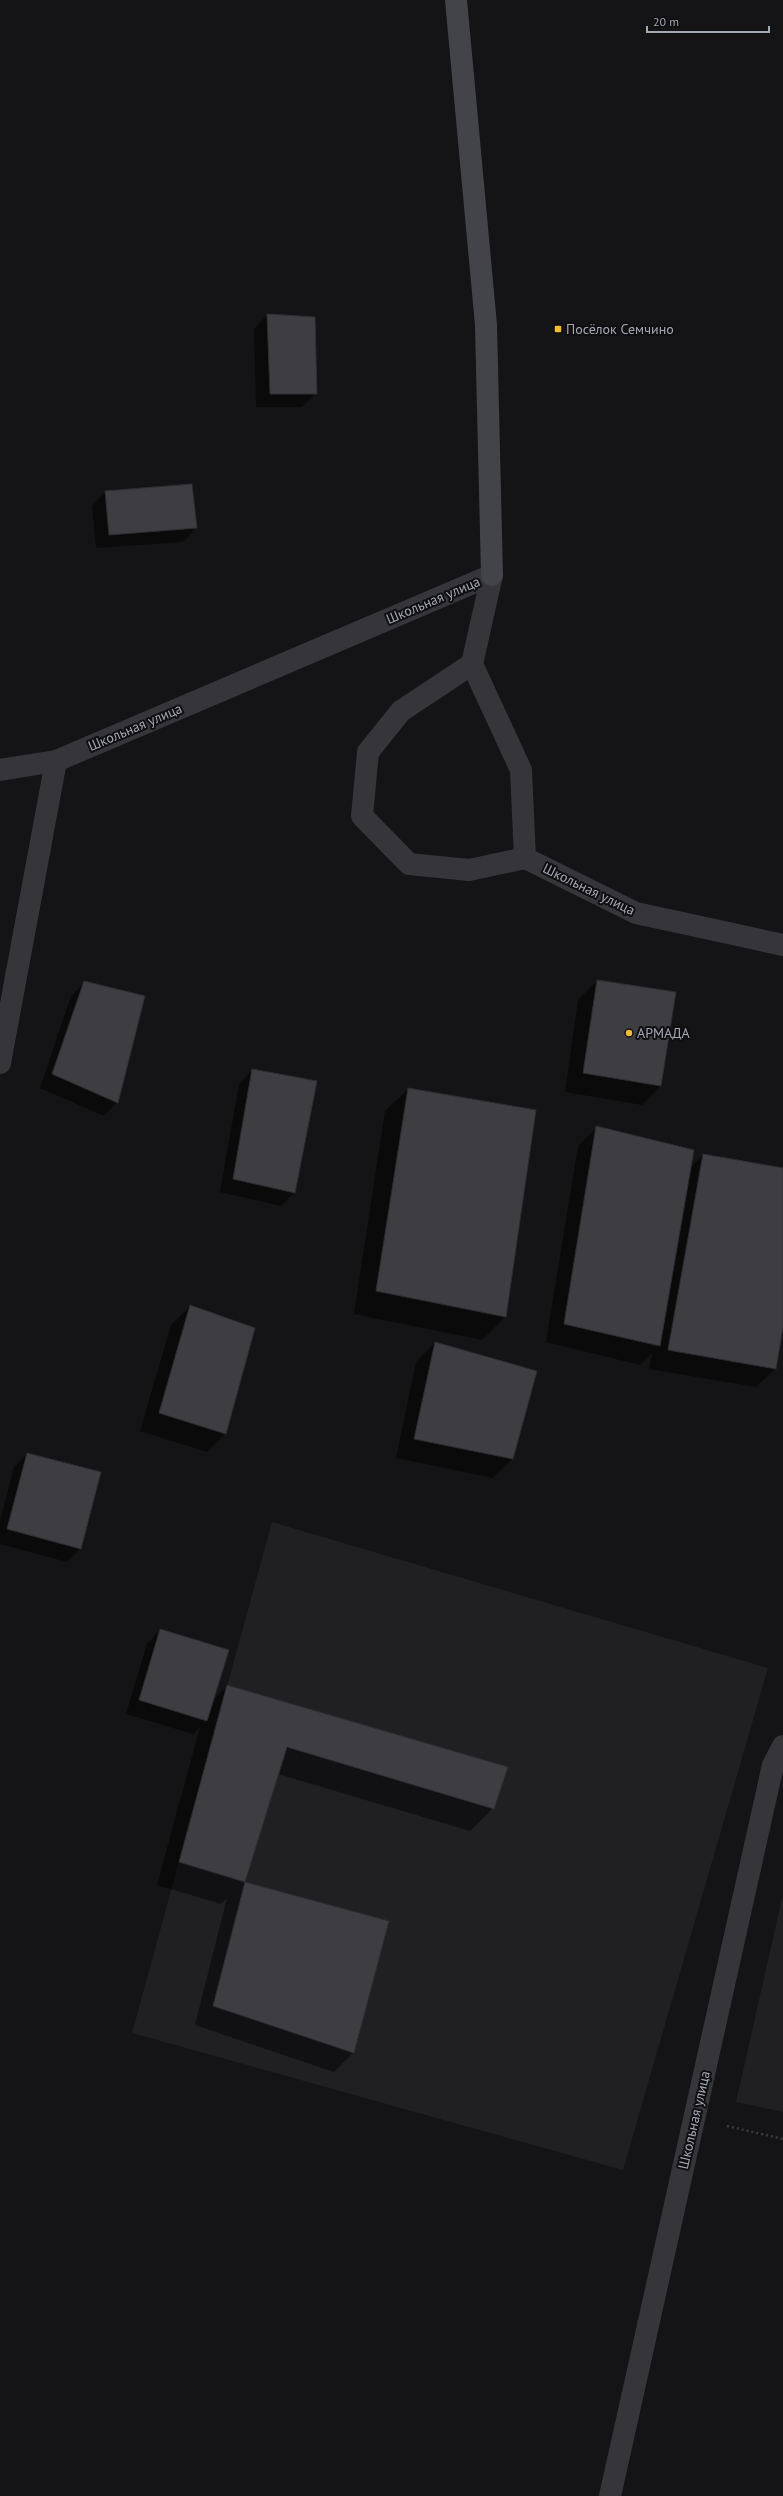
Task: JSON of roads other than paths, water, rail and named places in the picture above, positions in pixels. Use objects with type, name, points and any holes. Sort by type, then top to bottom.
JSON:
[{"type":"street","points":[[456,0],[486,325],[492,575]]},
{"type":"street","name":"Школьная улица","points":[[472,664],[492,575]]},
{"type":"street","name":"Школьная улица","points":[[0,770],[56,761],[492,575]]},
{"type":"street","points":[[472,664],[521,770],[524,858],[469,870],[409,864],[362,816],[368,752],[401,710],[472,664]]},
{"type":"street","points":[[0,1063],[56,761]]},
{"type":"street","name":"Школьная улица","points":[[524,858],[636,914],[783,945]]},
{"type":"street","name":"Школьная улица","points":[[610,2496],[773,1765],[783,1746]]},
{"type":"place","name":"Посёлок Семчино","points":[[558,329]]},
{"type":"place","name":"АРМАДА","points":[[629,1033]]}]
